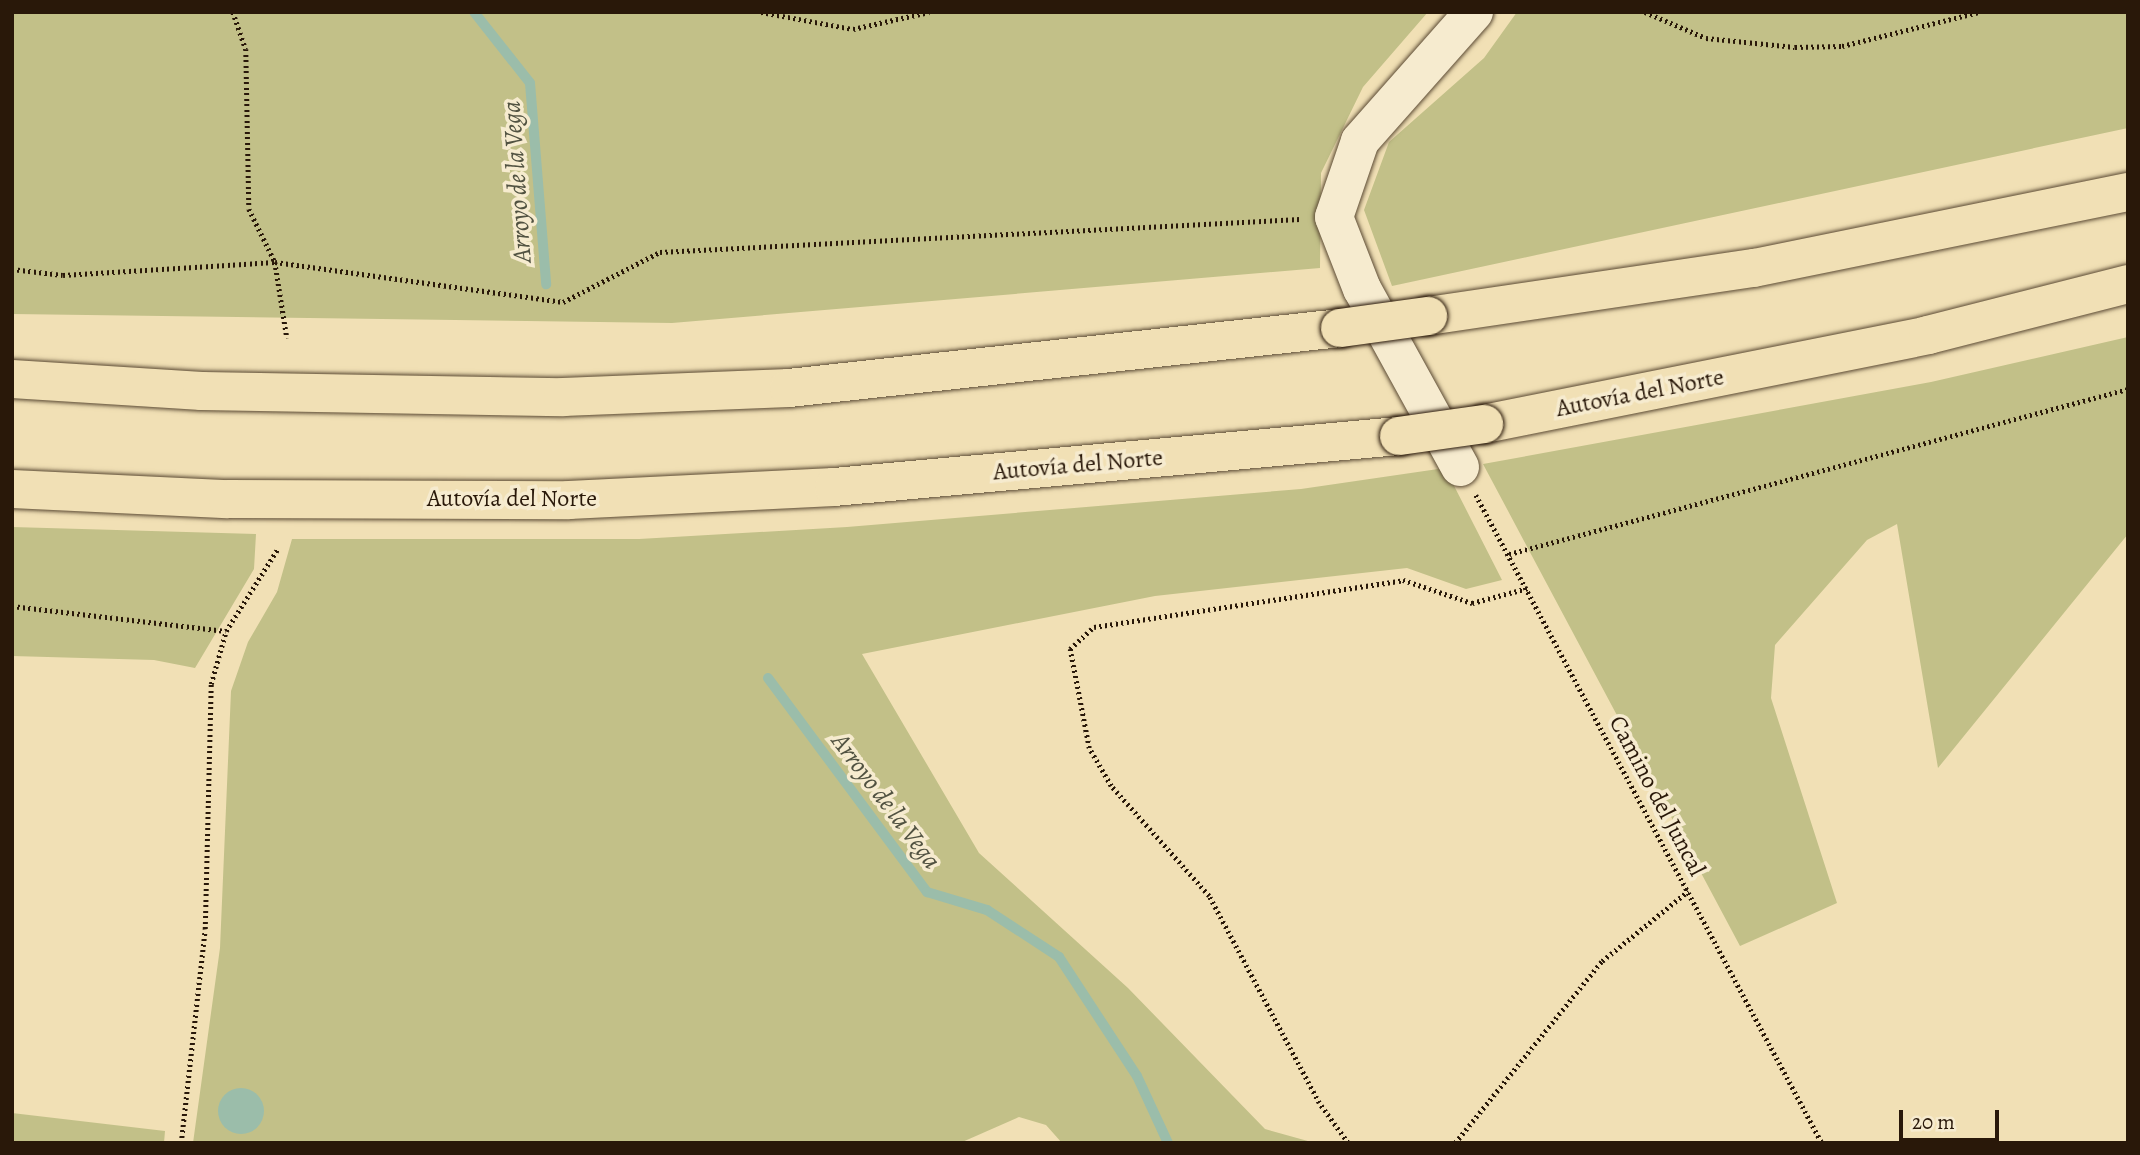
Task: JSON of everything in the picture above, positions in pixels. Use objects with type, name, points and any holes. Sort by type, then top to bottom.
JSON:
[{"type":"highway","points":[[12,379],[202,391],[563,397],[789,388],[1428,316],[1755,268],[2128,192]]},
{"type":"highway","name":"Autovía del Norte","points":[[12,489],[228,499],[569,500],[834,487],[1399,436],[1484,424],[1927,335],[2128,284]]},
{"type":"street","points":[[1461,467],[1362,289],[1334,217],[1360,141],[1474,12]]},
{"type":"path","points":[[233,12],[246,49],[249,209],[275,262],[287,338]]},
{"type":"path","points":[[761,12],[852,29],[929,12]]},
{"type":"path","points":[[1646,12],[1706,38],[1795,47],[1842,46],[1979,12]]},
{"type":"path","points":[[12,269],[63,275],[275,262],[563,302],[660,252],[1334,217]]},
{"type":"path","points":[[1509,554],[2128,389]]},
{"type":"path","name":"Camino del Juncal","points":[[1461,467],[1528,588],[1822,1143]]},
{"type":"path","points":[[181,1143],[205,929],[211,684],[226,631],[277,550]]},
{"type":"path","points":[[1348,1143],[1319,1103],[1209,896],[1111,786],[1089,748],[1070,649],[1094,627],[1403,580],[1472,603],[1528,588]]},
{"type":"path","points":[[12,606],[226,631]]},
{"type":"path","points":[[1455,1143],[1602,961],[1688,891]]},
{"type":"shaded area","points":[[12,12],[1428,12],[1363,87],[1321,173],[1320,268],[672,323],[12,314]]},
{"type":"shaded area","points":[[1517,12],[2128,12],[2128,128],[1392,286],[1364,210],[1389,142],[1484,58]]},
{"type":"shaded area","points":[[2128,337],[2128,534],[1938,768],[1897,524],[1867,540],[1775,645],[1771,698],[1837,903],[1740,946],[1483,464],[1931,382]]},
{"type":"shaded area","points":[[1445,468],[1502,580],[1466,589],[1407,568],[1155,596],[862,654],[979,853],[1128,988],[1265,1129],[1315,1143],[1062,1143],[1046,1125],[1019,1117],[960,1143],[193,1143],[220,948],[231,691],[248,642],[277,592],[292,539],[639,539],[847,527],[1301,489]]},
{"type":"shaded area","points":[[12,527],[256,534],[254,569],[195,668],[154,660],[12,656]]},
{"type":"shaded area","points":[[241,1088],[257,1095],[264,1111],[257,1127],[241,1134],[225,1127],[218,1111],[225,1095]]},
{"type":"shaded area","points":[[12,1113],[165,1131],[164,1143],[12,1143]]},
{"type":"waterway","name":"Arroyo de la Vega","points":[[474,12],[530,83],[546,284]]},
{"type":"waterway","name":"Arroyo de la Vega","points":[[768,678],[927,892],[987,910],[1059,957],[1137,1076],[1168,1143]]}]
